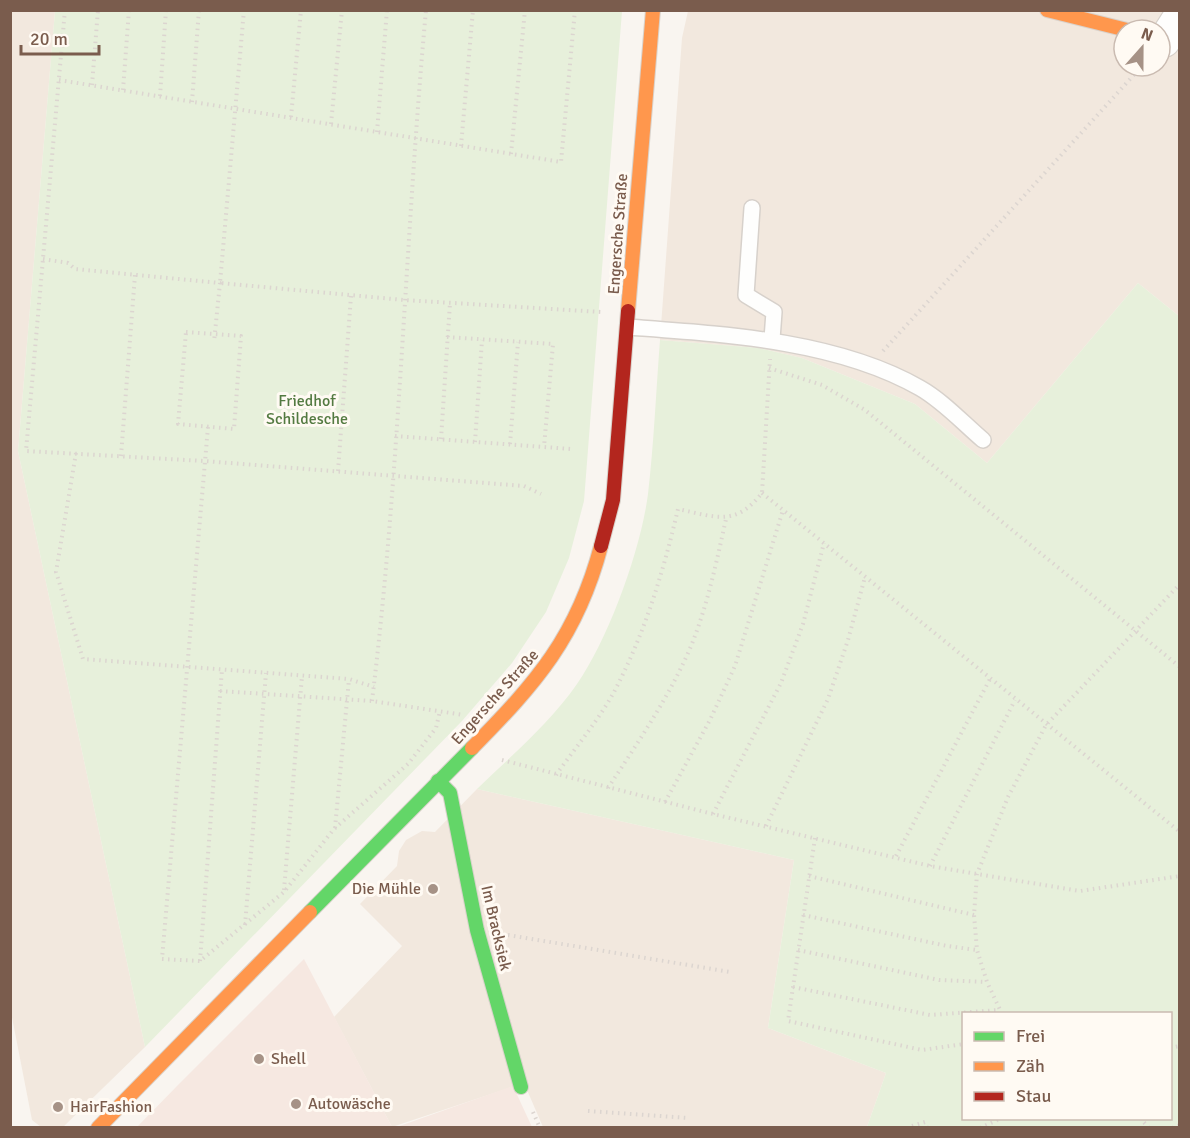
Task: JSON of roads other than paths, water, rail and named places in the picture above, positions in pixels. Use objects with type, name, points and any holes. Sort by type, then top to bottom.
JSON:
[{"type":"main road","name":"Engersche Straße","points":[[98,1128],[528,691],[571,632],[597,570],[614,500],[653,10]]},
{"type":"main road","points":[[1047,10],[1112,26]]},
{"type":"main road","name":"Im Bracksiek","points":[[438,781],[450,793],[477,930],[521,1087]]},
{"type":"lane","points":[[752,208],[746,295],[774,312],[772,339]]},
{"type":"lane","points":[[628,327],[772,339],[873,367],[921,388],[983,440]]},
{"type":"place","name":"Die Mühle","points":[[433,889]]},
{"type":"place","name":"Shell","points":[[259,1059]]},
{"type":"place","name":"Autowäsche","points":[[296,1104]]},
{"type":"place","name":"HairFashion","points":[[58,1107]]},
{"type":"park label","name":"Friedhof Schildesche","points":[[307,410]]}]
